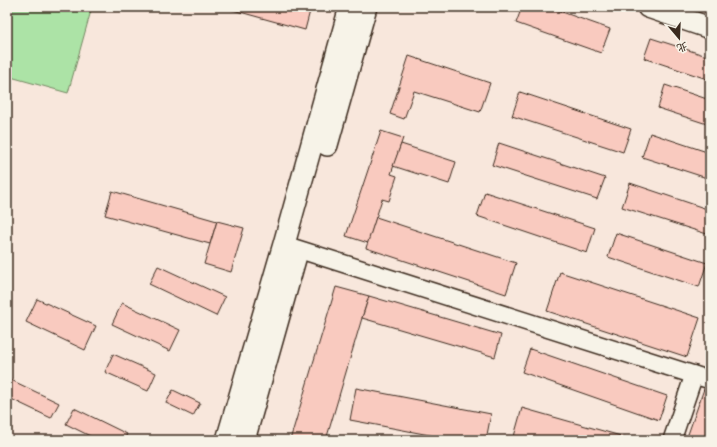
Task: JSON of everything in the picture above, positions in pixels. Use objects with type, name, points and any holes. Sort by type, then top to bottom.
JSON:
[{"type":"main road","points":[[244,440],[350,7]]},
{"type":"main road","points":[[227,440],[291,247],[366,7]]},
{"type":"main road","points":[[648,7],[710,28]]},
{"type":"street","points":[[291,247],[702,378],[672,440]]},
{"type":"green space","points":[[7,7],[92,7],[68,93],[7,76]]},
{"type":"building","points":[[222,7],[311,7],[305,30]]},
{"type":"building","points":[[522,7],[548,7],[610,29],[601,53],[516,23]]},
{"type":"building","points":[[651,38],[710,57],[710,80],[644,58]]},
{"type":"building","points":[[409,56],[490,83],[480,112],[414,91],[404,119],[390,114]]},
{"type":"building","points":[[665,85],[710,100],[710,125],[658,108]]},
{"type":"building","points":[[520,92],[631,129],[623,152],[512,116]]},
{"type":"building","points":[[381,131],[403,138],[391,174],[397,176],[389,201],[382,199],[368,243],[346,236]]},
{"type":"building","points":[[650,133],[710,153],[710,179],[642,157]]},
{"type":"building","points":[[499,143],[605,178],[597,199],[492,165]]},
{"type":"building","points":[[401,144],[456,162],[449,184],[393,166]]},
{"type":"building","points":[[630,183],[710,210],[710,235],[622,207]]},
{"type":"building","points":[[112,191],[217,221],[210,244],[105,215]]},
{"type":"building","points":[[485,192],[595,228],[587,253],[477,216]]},
{"type":"building","points":[[376,217],[516,263],[506,294],[366,248]]},
{"type":"building","points":[[217,221],[244,228],[231,272],[204,264]]},
{"type":"building","points":[[616,233],[707,263],[699,287],[608,257]]},
{"type":"building","points":[[158,266],[225,297],[216,316],[149,284]]},
{"type":"building","points":[[560,272],[700,318],[687,357],[547,311]]},
{"type":"building","points":[[336,287],[369,296],[326,440],[290,440]]},
{"type":"building","points":[[369,296],[501,335],[495,357],[362,318]]},
{"type":"building","points":[[37,299],[96,326],[85,350],[26,322]]},
{"type":"building","points":[[122,303],[180,330],[170,351],[112,324]]},
{"type":"building","points":[[530,349],[667,396],[659,420],[522,372]]},
{"type":"building","points":[[113,354],[156,373],[148,391],[105,372]]},
{"type":"building","points":[[7,378],[59,403],[51,418],[7,397]]},
{"type":"building","points":[[356,388],[491,414],[486,440],[456,440],[350,420]]},
{"type":"building","points":[[704,389],[710,391],[710,440],[686,440]]},
{"type":"building","points":[[173,390],[200,403],[193,416],[166,403]]},
{"type":"building","points":[[74,408],[127,434],[124,440],[98,440],[66,424]]},
{"type":"building","points":[[522,408],[635,440],[513,440]]}]
